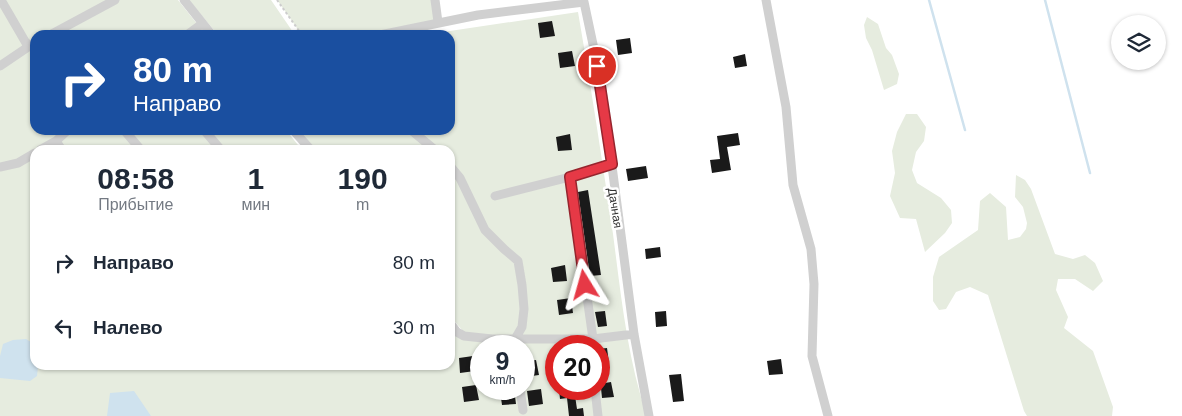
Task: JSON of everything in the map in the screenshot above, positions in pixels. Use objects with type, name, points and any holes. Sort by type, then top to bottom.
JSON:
[{"type":"street","points":[[1,0],[26,43],[30,44]]},
{"type":"street","points":[[58,30],[101,3],[115,0]]},
{"type":"street","points":[[184,0],[207,30]]},
{"type":"street","points":[[436,0],[438,22]]},
{"type":"street","points":[[766,0],[786,107],[793,185],[811,249],[814,284],[812,356],[828,416]]},
{"type":"street","points":[[402,30],[478,15],[584,1],[600,82],[634,334],[649,415]]},
{"type":"street","name":"Дачная","points":[[584,1],[634,334]]},
{"type":"street","points":[[194,30],[202,24]]},
{"type":"street","points":[[0,66],[30,46]]},
{"type":"street","points":[[48,145],[62,135]]},
{"type":"street","points":[[128,135],[138,145]]},
{"type":"street","points":[[208,135],[217,145]]},
{"type":"street","points":[[298,135],[307,145]]},
{"type":"street","points":[[417,135],[429,145]]},
{"type":"street","points":[[56,140],[59,145]]},
{"type":"street","points":[[0,167],[18,163],[30,156]]},
{"type":"street","points":[[495,196],[612,164]]},
{"type":"street","points":[[455,172],[460,178],[485,230],[504,250],[518,261],[524,309],[522,327],[519,335]]},
{"type":"street","points":[[570,177],[591,335]]},
{"type":"street","points":[[455,329],[464,336]]},
{"type":"street","points":[[610,339],[634,334]]},
{"type":"street","points":[[455,337],[470,337]]},
{"type":"street","points":[[522,400],[523,410]]},
{"type":"street","points":[[596,400],[598,416]]},
{"type":"path","points":[[277,0],[298,30]]},
{"type":"shaded area","points":[[0,0],[178,0],[202,30],[30,30],[30,135],[290,135],[298,145],[30,145],[30,370],[455,370],[455,329],[463,331],[455,322],[455,145],[311,145],[302,135],[455,135],[455,30],[578,12],[601,151],[626,326],[640,394],[647,416],[0,416]]},
{"type":"shaded area","points":[[189,0],[271,0],[292,30],[214,30]]},
{"type":"shaded area","points":[[277,0],[435,0],[438,22],[402,30],[298,30]]},
{"type":"shaded area","points":[[867,17],[878,24],[886,48],[892,55],[899,74],[897,84],[884,90],[872,50],[866,38],[864,25]]},
{"type":"shaded area","points":[[906,114],[917,114],[926,127],[924,141],[916,152],[912,170],[917,183],[941,198],[951,210],[952,223],[945,233],[925,252],[916,219],[900,218],[890,196],[895,173],[892,151],[897,132]]},
{"type":"shaded area","points":[[1016,175],[1025,180],[1031,189],[1055,254],[1073,259],[1085,255],[1095,263],[1103,281],[1093,291],[1075,279],[1058,279],[1056,290],[1068,317],[1064,328],[1093,351],[1113,407],[1112,416],[1027,416],[988,295],[970,287],[956,292],[946,309],[939,310],[933,301],[933,277],[939,257],[978,230],[980,201],[990,193],[1006,207],[1008,240],[1020,237],[1026,229],[1027,223],[1023,207],[1015,197]]},
{"type":"water","points":[[26,339],[30,342],[30,370],[38,370],[37,376],[30,381],[0,378],[0,356],[3,344],[13,340]]},
{"type":"water","points":[[134,391],[151,416],[107,416],[110,393]]},
{"type":"building","points":[[552,21],[555,36],[540,38],[538,23]]},
{"type":"building","points":[[630,38],[632,53],[618,55],[616,40]]},
{"type":"building","points":[[572,51],[575,66],[560,68],[558,53]]},
{"type":"building","points":[[745,54],[747,66],[735,68],[733,57]]},
{"type":"building","points":[[738,133],[740,145],[727,147],[731,170],[712,173],[710,160],[720,159],[717,136]]},
{"type":"building","points":[[570,134],[572,150],[558,151],[556,137]]},
{"type":"building","points":[[646,166],[648,178],[628,181],[626,169]]},
{"type":"building","points":[[588,190],[601,275],[590,276],[578,192]]},
{"type":"building","points":[[660,247],[661,257],[646,259],[645,249]]},
{"type":"building","points":[[565,265],[567,281],[553,282],[551,268]]},
{"type":"building","points":[[571,298],[573,313],[559,315],[557,300]]},
{"type":"building","points":[[605,311],[607,326],[598,327],[595,312]]},
{"type":"building","points":[[666,311],[667,326],[656,327],[655,312]]},
{"type":"building","points":[[470,356],[470,372],[460,373],[459,358]]},
{"type":"building","points":[[781,359],[783,374],[769,375],[767,361]]},
{"type":"building","points":[[535,360],[539,375],[535,376]]},
{"type":"building","points":[[681,374],[684,401],[673,402],[669,375]]},
{"type":"building","points":[[611,382],[614,397],[610,397]]},
{"type":"building","points":[[470,386],[470,400],[479,400],[464,402],[462,387]]},
{"type":"building","points":[[541,389],[543,404],[529,406],[528,400],[535,400],[535,390]]},
{"type":"building","points":[[501,400],[515,400],[516,404],[502,405]]},
{"type":"building","points":[[567,400],[576,400],[577,409],[583,408],[584,416],[569,416]]},
{"type":"waterway","points":[[929,0],[965,130]]},
{"type":"waterway","points":[[1045,0],[1090,173]]},
{"type":"route","points":[[585,285],[570,177],[612,164],[597,66]]}]
